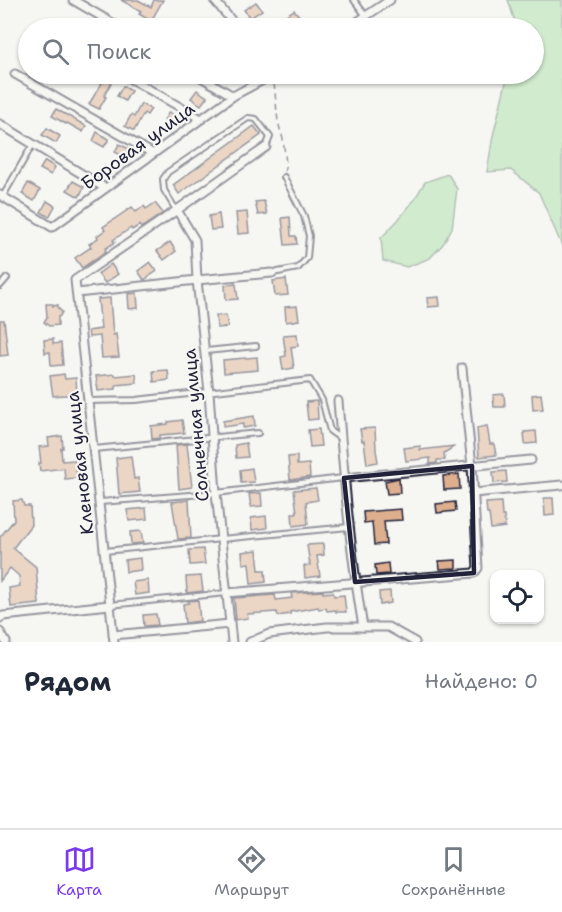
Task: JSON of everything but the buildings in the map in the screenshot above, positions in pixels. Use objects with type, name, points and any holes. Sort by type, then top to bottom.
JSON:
[{"type":"street","points":[[73,0],[104,18]]},
{"type":"street","points":[[214,0],[229,18]]},
{"type":"street","points":[[363,18],[390,0]]},
{"type":"street","points":[[32,84],[152,153]]},
{"type":"street","points":[[140,84],[201,119]]},
{"type":"street","points":[[213,84],[233,96]]},
{"type":"street","name":"Боровая улица","points":[[1,196],[52,227],[233,96],[255,84]]},
{"type":"street","points":[[0,124],[105,188]]},
{"type":"street","points":[[177,210],[266,147]]},
{"type":"street","name":"Солнечная улица","points":[[177,210],[195,240],[216,493],[232,642]]},
{"type":"street","name":"Кленовая улица","points":[[113,639],[75,280],[177,210]]},
{"type":"street","points":[[76,293],[272,273]]},
{"type":"street","points":[[227,593],[474,573],[478,568],[472,466],[462,368]]},
{"type":"street","points":[[338,400],[355,582],[363,627]]},
{"type":"street","points":[[344,478],[531,460]]},
{"type":"street","points":[[473,493],[562,485]]},
{"type":"street","points":[[0,618],[110,605]]},
{"type":"street","points":[[113,639],[231,624]]},
{"type":"street","points":[[250,642],[269,634],[327,627],[388,627],[415,642]]},
{"type":"street","points":[[0,632],[6,642]]},
{"type":"lane","points":[[354,0],[366,16]]},
{"type":"lane","points":[[177,210],[164,190],[163,179],[168,172],[248,118],[256,119],[270,137],[266,147]]},
{"type":"lane","points":[[1,196],[33,144]]},
{"type":"lane","points":[[272,273],[298,268],[308,258],[309,236],[304,216],[284,177]]},
{"type":"lane","points":[[0,286],[7,278]]},
{"type":"lane","points":[[205,351],[256,346]]},
{"type":"lane","points":[[88,401],[136,400],[310,380],[322,400],[330,431],[341,440]]},
{"type":"lane","points":[[93,449],[258,432]]},
{"type":"lane","points":[[99,502],[216,493],[344,478]]},
{"type":"lane","points":[[104,551],[349,527]]},
{"type":"lane","points":[[110,605],[227,593]]},
{"type":"path","points":[[274,85],[278,122],[285,151],[284,177]]},
{"type":"highlighted area","points":[[472,466],[474,573],[355,582],[344,478]]},
{"type":"green space","points":[[508,0],[562,0],[562,246],[539,193],[511,170],[487,172],[506,84],[544,84],[544,18],[514,18]]},
{"type":"green space","points":[[448,174],[457,189],[452,228],[443,244],[430,258],[407,267],[383,261],[381,238],[414,200],[425,182]]}]
